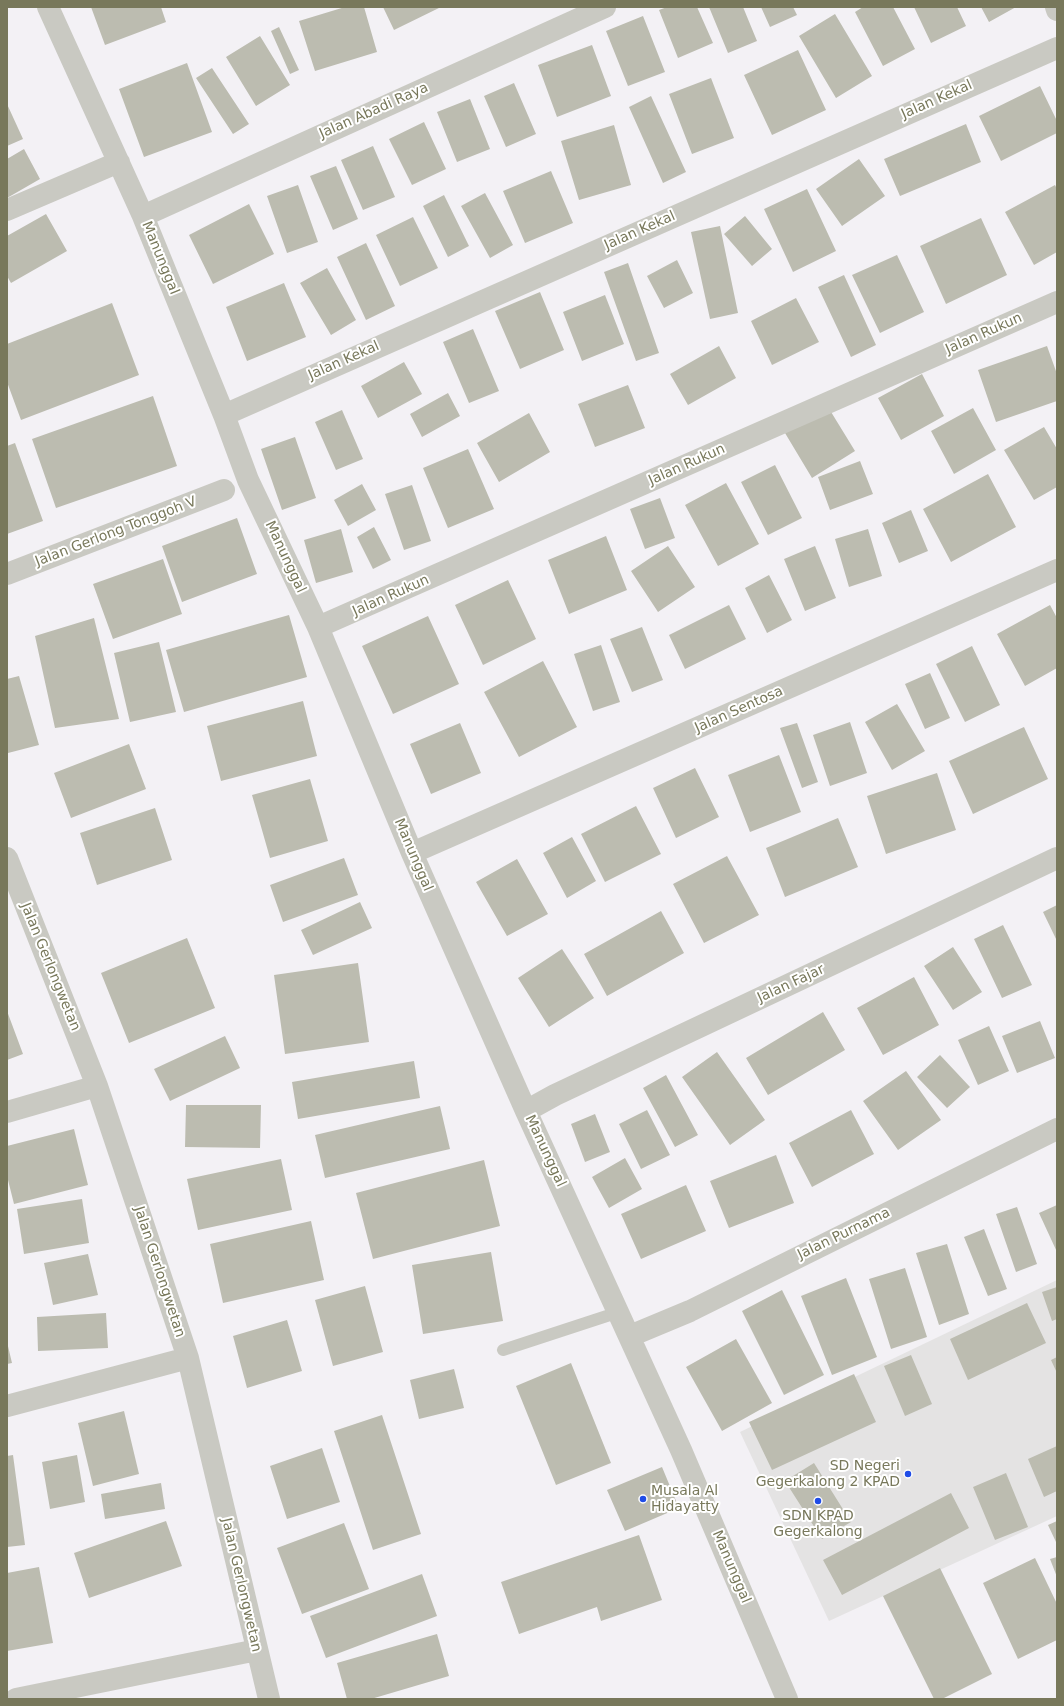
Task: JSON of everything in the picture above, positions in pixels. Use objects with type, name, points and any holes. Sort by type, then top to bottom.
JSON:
[{"type":"street","name":"Manunggal","points":[[48,7],[143,216],[224,415],[248,480],[318,627],[417,851],[526,1110],[681,1450],[787,1699]]},
{"type":"street","name":"Jalan Abadi Raya","points":[[143,216],[605,7]]},
{"type":"street","name":"Jalan Kekal","points":[[224,415],[1057,48]]},
{"type":"street","points":[[7,210],[119,162]]},
{"type":"street","name":"Jalan Rukun","points":[[318,627],[1057,302]]},
{"type":"street","name":"Jalan Gerlong Tonggoh V","points":[[7,574],[224,490]]},
{"type":"street","name":"Jalan Sentosa","points":[[417,851],[1057,570]]},
{"type":"street","name":"Jalan Gerlongwetan","points":[[7,858],[97,1086],[188,1358],[256,1650],[269,1699]]},
{"type":"street","name":"Jalan Fajar","points":[[526,1110],[1057,858]]},
{"type":"street","points":[[7,1112],[97,1086]]},
{"type":"street","name":"Jalan Purnama","points":[[630,1336],[690,1311],[1057,1129]]},
{"type":"street","points":[[7,1406],[188,1358]]},
{"type":"street","points":[[16,1699],[256,1650]]},
{"type":"lane","points":[[503,1350],[619,1312]]},
{"type":"shaded area","name":"SD Negeri Gegerkalong 2 KPAD","points":[[1057,1280],[1057,1516],[829,1621],[740,1432]]},
{"type":"building","points":[[91,7],[161,7],[166,22],[105,45]]},
{"type":"building","points":[[345,7],[364,7],[377,52],[315,71],[299,21]]},
{"type":"building","points":[[383,7],[441,7],[394,30]]},
{"type":"building","points":[[667,7],[697,7],[713,43],[678,58],[659,10]]},
{"type":"building","points":[[709,7],[743,7],[757,41],[728,53]]},
{"type":"building","points":[[761,7],[793,7],[797,15],[770,27]]},
{"type":"building","points":[[863,7],[893,7],[915,49],[883,66],[855,12]]},
{"type":"building","points":[[914,7],[957,7],[966,26],[931,43]]},
{"type":"building","points":[[981,7],[1016,7],[989,22]]},
{"type":"building","points":[[835,14],[872,76],[836,98],[799,36]]},
{"type":"building","points":[[643,16],[665,72],[628,86],[606,31]]},
{"type":"building","points":[[279,27],[299,70],[290,74],[271,31]]},
{"type":"building","points":[[260,36],[290,85],[256,106],[226,57]]},
{"type":"building","points":[[592,45],[611,96],[557,117],[538,65]]},
{"type":"building","points":[[798,50],[826,110],[772,135],[744,75]]},
{"type":"building","points":[[187,63],[212,132],[144,157],[119,89]]},
{"type":"building","points":[[212,68],[249,124],[233,134],[196,78]]},
{"type":"building","points":[[711,78],[734,138],[692,154],[669,94]]},
{"type":"building","points":[[514,83],[536,134],[506,147],[484,96]]},
{"type":"building","points":[[1040,86],[1057,121],[1057,133],[1001,161],[979,116]]},
{"type":"building","points":[[651,96],[686,172],[663,183],[629,107]]},
{"type":"building","points":[[470,99],[490,149],[457,162],[437,112]]},
{"type":"building","points":[[7,104],[23,139],[7,146]]},
{"type":"building","points":[[424,122],[446,169],[412,185],[389,139]]},
{"type":"building","points":[[966,124],[981,162],[900,196],[884,159]]},
{"type":"building","points":[[614,125],[631,185],[579,200],[561,141]]},
{"type":"building","points":[[373,146],[395,197],[363,210],[341,160]]},
{"type":"building","points":[[24,149],[40,179],[7,198],[7,159]]},
{"type":"building","points":[[859,159],[885,196],[842,226],[816,189]]},
{"type":"building","points":[[336,166],[358,219],[333,230],[310,176]]},
{"type":"building","points":[[551,171],[573,223],[525,243],[503,191]]},
{"type":"building","points":[[298,185],[318,242],[287,253],[267,196]]},
{"type":"building","points":[[1055,185],[1057,189],[1057,252],[1034,265],[1005,212]]},
{"type":"building","points":[[807,189],[836,251],[793,272],[764,209]]},
{"type":"building","points":[[485,193],[513,245],[490,258],[461,206]]},
{"type":"building","points":[[444,195],[469,246],[448,257],[423,206]]},
{"type":"building","points":[[249,204],[274,254],[213,284],[189,235]]},
{"type":"building","points":[[46,214],[67,251],[11,283],[7,276],[7,236]]},
{"type":"building","points":[[745,216],[772,249],[752,266],[724,234]]},
{"type":"building","points":[[413,217],[438,268],[400,286],[376,235]]},
{"type":"building","points":[[981,218],[1007,275],[946,304],[920,246]]},
{"type":"building","points":[[720,226],[738,313],[710,319],[691,232]]},
{"type":"building","points":[[366,243],[395,306],[366,320],[337,257]]},
{"type":"building","points":[[897,255],[924,312],[880,333],[852,275]]},
{"type":"building","points":[[677,260],[693,293],[664,308],[647,276]]},
{"type":"building","points":[[628,263],[659,353],[636,361],[604,272]]},
{"type":"building","points":[[327,268],[356,320],[331,335],[300,283]]},
{"type":"building","points":[[844,275],[876,345],[851,357],[818,287]]},
{"type":"building","points":[[284,283],[306,337],[247,361],[226,307]]},
{"type":"building","points":[[540,292],[564,350],[520,369],[495,311]]},
{"type":"building","points":[[605,295],[624,344],[582,361],[563,312]]},
{"type":"building","points":[[796,298],[819,342],[772,365],[751,321]]},
{"type":"building","points":[[112,303],[139,375],[21,420],[7,382],[7,344]]},
{"type":"building","points":[[473,329],[499,391],[469,403],[443,342]]},
{"type":"building","points":[[719,346],[736,378],[688,405],[670,374]]},
{"type":"building","points":[[1047,346],[1057,374],[1057,401],[996,422],[978,370]]},
{"type":"building","points":[[404,362],[422,394],[378,418],[361,386]]},
{"type":"building","points":[[922,374],[944,416],[901,440],[878,398]]},
{"type":"building","points":[[628,385],[645,428],[595,447],[578,404]]},
{"type":"building","points":[[448,393],[460,416],[422,437],[410,414]]},
{"type":"building","points":[[153,396],[177,466],[56,508],[32,439]]},
{"type":"building","points":[[828,407],[855,451],[812,478],[785,433]]},
{"type":"building","points":[[973,408],[996,450],[954,474],[931,431]]},
{"type":"building","points":[[342,410],[363,459],[336,470],[315,422]]},
{"type":"building","points":[[529,413],[550,452],[499,482],[477,443]]},
{"type":"building","points":[[1044,427],[1057,449],[1057,487],[1034,500],[1004,450]]},
{"type":"building","points":[[295,437],[316,498],[282,510],[261,449]]},
{"type":"building","points":[[15,443],[43,521],[7,534],[7,446]]},
{"type":"building","points":[[468,449],[494,509],[448,528],[423,468]]},
{"type":"building","points":[[860,461],[873,494],[830,510],[818,477]]},
{"type":"building","points":[[775,465],[802,518],[768,535],[741,482]]},
{"type":"building","points":[[988,474],[1016,527],[951,562],[923,509]]},
{"type":"building","points":[[726,483],[759,544],[718,566],[685,505]]},
{"type":"building","points":[[362,484],[376,510],[348,526],[334,500]]},
{"type":"building","points":[[412,485],[431,541],[404,550],[385,494]]},
{"type":"building","points":[[660,498],[675,538],[645,549],[630,509]]},
{"type":"building","points":[[911,510],[928,551],[899,563],[882,523]]},
{"type":"building","points":[[237,518],[257,574],[182,602],[162,546]]},
{"type":"building","points":[[374,527],[391,560],[373,569],[357,537]]},
{"type":"building","points":[[341,529],[353,572],[316,583],[304,540]]},
{"type":"building","points":[[868,529],[882,576],[849,587],[835,539]]},
{"type":"building","points":[[606,536],[627,590],[569,614],[548,560]]},
{"type":"building","points":[[668,546],[695,587],[658,612],[631,571]]},
{"type":"building","points":[[815,546],[836,598],[805,611],[784,559]]},
{"type":"building","points":[[163,559],[182,614],[113,639],[93,584]]},
{"type":"building","points":[[769,575],[792,620],[767,633],[745,588]]},
{"type":"building","points":[[508,580],[536,639],[483,665],[455,605]]},
{"type":"building","points":[[729,605],[746,639],[685,669],[669,635]]},
{"type":"building","points":[[1050,605],[1057,618],[1057,668],[1025,686],[997,634]]},
{"type":"building","points":[[289,615],[307,677],[184,712],[166,650]]},
{"type":"building","points":[[428,616],[459,684],[393,714],[362,646]]},
{"type":"building","points":[[94,618],[119,719],[55,728],[35,636]]},
{"type":"building","points":[[642,627],[663,680],[632,692],[610,639]]},
{"type":"building","points":[[159,642],[176,712],[130,722],[114,653]]},
{"type":"building","points":[[601,645],[620,702],[593,711],[574,654]]},
{"type":"building","points":[[972,646],[1000,705],[965,722],[936,664]]},
{"type":"building","points":[[543,661],[577,727],[519,757],[484,692]]},
{"type":"building","points":[[930,673],[950,718],[925,729],[905,684]]},
{"type":"building","points":[[19,676],[39,745],[8,753],[7,679]]},
{"type":"building","points":[[303,701],[317,756],[221,781],[207,726]]},
{"type":"building","points":[[897,704],[925,751],[892,770],[865,722]]},
{"type":"building","points":[[850,722],[867,773],[830,786],[813,735]]},
{"type":"building","points":[[460,723],[481,773],[431,794],[410,744]]},
{"type":"building","points":[[797,723],[818,782],[802,788],[780,728]]},
{"type":"building","points":[[1024,727],[1048,779],[973,814],[949,761]]},
{"type":"building","points":[[129,744],[146,789],[71,818],[54,773]]},
{"type":"building","points":[[779,755],[801,812],[750,832],[728,775]]},
{"type":"building","points":[[695,768],[719,817],[676,838],[653,788]]},
{"type":"building","points":[[937,773],[956,830],[886,854],[867,796]]},
{"type":"building","points":[[310,779],[328,841],[270,858],[252,795]]},
{"type":"building","points":[[636,806],[661,854],[605,882],[581,834]]},
{"type":"building","points":[[155,808],[172,860],[97,885],[80,833]]},
{"type":"building","points":[[838,818],[858,867],[785,897],[766,848]]},
{"type":"building","points":[[572,837],[596,881],[567,898],[543,853]]},
{"type":"building","points":[[727,856],[759,915],[704,943],[673,884]]},
{"type":"building","points":[[344,858],[358,895],[283,922],[270,885]]},
{"type":"building","points":[[517,859],[548,914],[507,936],[476,882]]},
{"type":"building","points":[[360,902],[372,928],[313,955],[301,930]]},
{"type":"building","points":[[1057,905],[1057,941],[1043,912]]},
{"type":"building","points":[[661,911],[684,953],[607,996],[584,954]]},
{"type":"building","points":[[1003,925],[1032,985],[1002,998],[974,939]]},
{"type":"building","points":[[187,938],[215,1008],[129,1043],[101,973]]},
{"type":"building","points":[[953,947],[982,992],[953,1010],[924,966]]},
{"type":"building","points":[[562,949],[594,998],[549,1027],[518,978]]},
{"type":"building","points":[[358,963],[369,1042],[285,1054],[274,975]]},
{"type":"building","points":[[914,977],[939,1025],[883,1055],[857,1008]]},
{"type":"building","points":[[7,1011],[23,1054],[7,1060]]},
{"type":"building","points":[[823,1012],[845,1050],[768,1095],[746,1058]]},
{"type":"building","points":[[1040,1021],[1055,1058],[1017,1073],[1002,1036]]},
{"type":"building","points":[[989,1026],[1009,1071],[978,1085],[958,1040]]},
{"type":"building","points":[[225,1036],[240,1068],[170,1101],[154,1069]]},
{"type":"building","points":[[717,1052],[765,1120],[730,1145],[682,1077]]},
{"type":"building","points":[[940,1055],[970,1087],[947,1108],[917,1077]]},
{"type":"building","points":[[414,1061],[420,1098],[298,1119],[292,1082]]},
{"type":"building","points":[[906,1071],[941,1120],[898,1150],[863,1101]]},
{"type":"building","points":[[666,1075],[698,1135],[675,1147],[643,1088]]},
{"type":"building","points":[[186,1105],[261,1105],[260,1148],[185,1147]]},
{"type":"building","points":[[440,1106],[450,1149],[325,1178],[315,1135]]},
{"type":"building","points":[[647,1110],[670,1155],[641,1169],[619,1124]]},
{"type":"building","points":[[851,1110],[874,1154],[812,1187],[789,1143]]},
{"type":"building","points":[[595,1114],[610,1152],[585,1162],[571,1124]]},
{"type":"building","points":[[74,1129],[88,1185],[14,1204],[7,1176],[7,1146]]},
{"type":"building","points":[[776,1155],[794,1203],[729,1228],[710,1181]]},
{"type":"building","points":[[625,1158],[642,1189],[609,1208],[592,1177]]},
{"type":"building","points":[[281,1159],[292,1210],[198,1230],[187,1179]]},
{"type":"building","points":[[484,1160],[500,1226],[373,1259],[356,1193]]},
{"type":"building","points":[[686,1185],[706,1231],[641,1259],[621,1214]]},
{"type":"building","points":[[82,1199],[89,1243],[24,1254],[17,1209]]},
{"type":"building","points":[[1057,1205],[1057,1252],[1039,1213]]},
{"type":"building","points":[[1017,1207],[1037,1264],[1016,1272],[996,1214]]},
{"type":"building","points":[[311,1221],[324,1280],[223,1303],[210,1244]]},
{"type":"building","points":[[984,1229],[1007,1289],[988,1296],[964,1237]]},
{"type":"building","points":[[947,1244],[969,1314],[939,1325],[916,1253]]},
{"type":"building","points":[[491,1252],[503,1321],[423,1334],[412,1265]]},
{"type":"building","points":[[88,1254],[98,1295],[53,1305],[44,1263]]},
{"type":"building","points":[[905,1268],[927,1337],[891,1349],[869,1279]]},
{"type":"building","points":[[846,1278],[877,1357],[832,1375],[801,1296]]},
{"type":"building","points":[[365,1286],[383,1352],[333,1366],[315,1300]]},
{"type":"building","points":[[1057,1287],[1057,1319],[1052,1321],[1042,1292]]},
{"type":"building","points":[[782,1290],[824,1375],[784,1395],[742,1311]]},
{"type":"building","points":[[1027,1303],[1046,1343],[968,1380],[950,1339]]},
{"type":"building","points":[[106,1313],[108,1348],[38,1351],[37,1317]]},
{"type":"building","points":[[287,1320],[302,1371],[247,1388],[233,1336]]},
{"type":"building","points":[[736,1339],[772,1403],[722,1431],[686,1367]]},
{"type":"building","points":[[7,1342],[12,1363],[7,1364]]},
{"type":"building","points":[[911,1355],[932,1404],[905,1416],[884,1366]]},
{"type":"building","points":[[1057,1357],[1057,1373],[1051,1360]]},
{"type":"building","points":[[571,1363],[611,1463],[556,1485],[516,1386]]},
{"type":"building","points":[[454,1369],[464,1408],[419,1419],[410,1380]]},
{"type":"building","points":[[854,1374],[876,1422],[772,1470],[749,1422]]},
{"type":"building","points":[[124,1411],[139,1474],[93,1486],[78,1423]]},
{"type":"building","points":[[382,1415],[421,1534],[373,1550],[334,1431]]},
{"type":"building","points":[[1057,1446],[1057,1491],[1044,1497],[1028,1459]]},
{"type":"building","points":[[322,1448],[340,1502],[287,1519],[270,1466]]},
{"type":"building","points":[[13,1455],[25,1545],[7,1547],[7,1456]]},
{"type":"building","points":[[77,1455],[85,1502],[50,1509],[42,1462]]},
{"type":"building","name":"SDN KPAD Gegerkalong","points":[[814,1463],[851,1522],[822,1539],[785,1481]]},
{"type":"building","name":"Musala Al Hidayatty","points":[[662,1467],[679,1508],[625,1531],[607,1490]]},
{"type":"building","points":[[1006,1473],[1028,1527],[995,1540],[973,1487]]},
{"type":"building","points":[[161,1483],[165,1509],[105,1519],[101,1494]]},
{"type":"building","points":[[951,1493],[969,1528],[842,1595],[823,1560]]},
{"type":"building","points":[[166,1521],[182,1566],[89,1598],[74,1553]]},
{"type":"building","points":[[1057,1521],[1057,1542],[1056,1542],[1048,1525]]},
{"type":"building","points":[[344,1523],[369,1589],[302,1614],[277,1548]]},
{"type":"building","points":[[639,1535],[662,1600],[601,1621],[597,1607],[519,1634],[501,1582]]},
{"type":"building","points":[[1057,1557],[1057,1577],[1050,1559]]},
{"type":"building","points":[[1035,1558],[1057,1604],[1057,1640],[1018,1659],[983,1583]]},
{"type":"building","points":[[39,1567],[53,1643],[7,1651],[7,1573]]},
{"type":"building","points":[[940,1568],[992,1674],[942,1699],[934,1699],[883,1596]]},
{"type":"building","points":[[422,1574],[437,1616],[326,1658],[310,1616]]},
{"type":"building","points":[[437,1634],[449,1676],[371,1699],[347,1699],[337,1663]]},
{"type":"place","name":"SD Negeri Gegerkalong 2 KPAD","points":[[908,1474]]},
{"type":"place","name":"Musala Al Hidayatty","points":[[643,1499]]},
{"type":"place","name":"SDN KPAD Gegerkalong","points":[[818,1501]]}]
